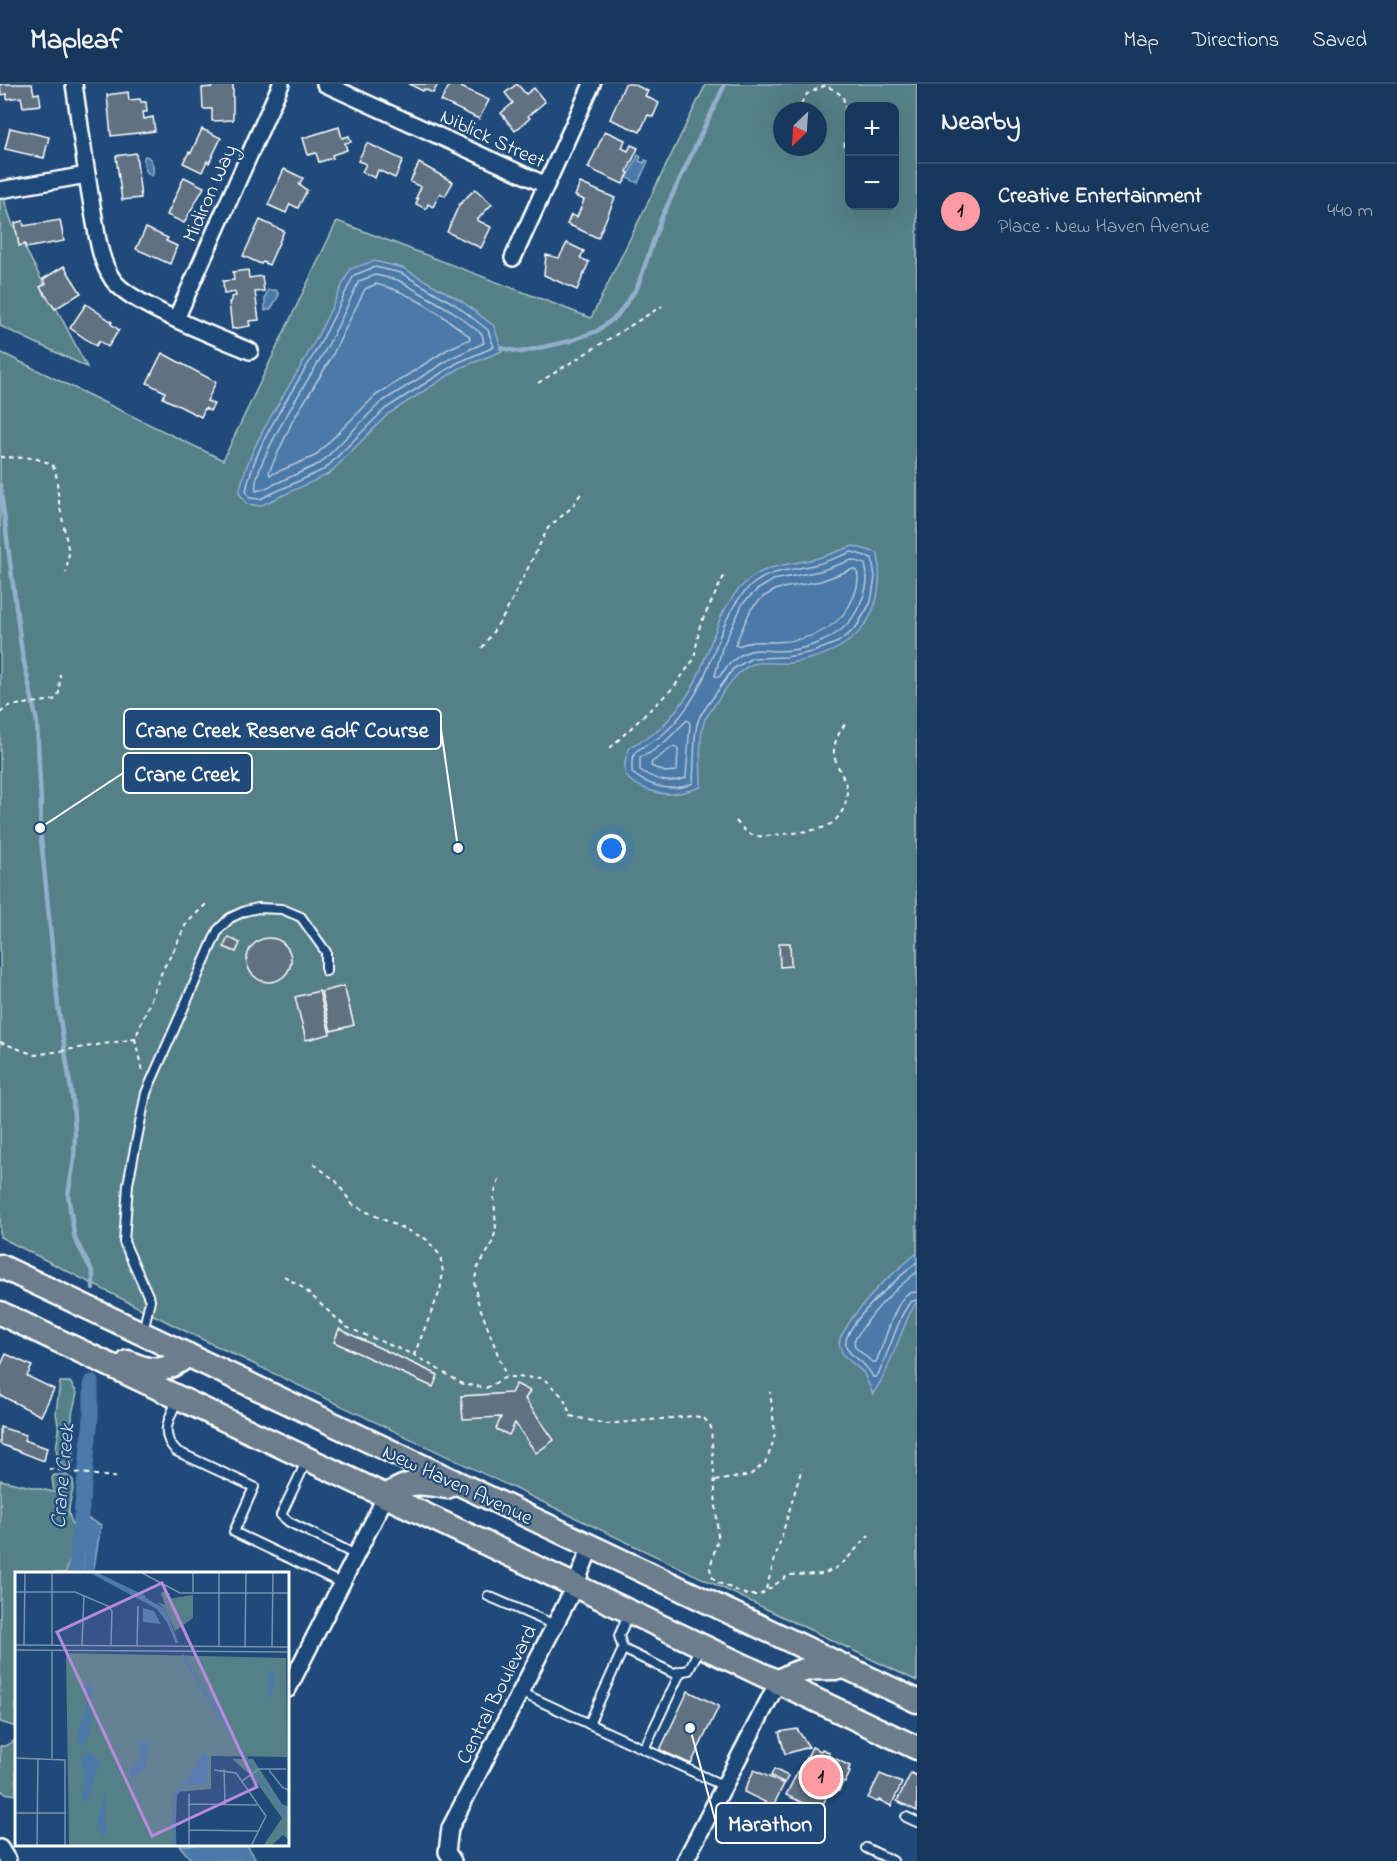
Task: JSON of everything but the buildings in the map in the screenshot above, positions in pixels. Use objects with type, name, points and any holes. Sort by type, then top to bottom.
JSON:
[{"type":"main road","name":"New Haven Avenue","points":[[0,1266],[917,1701]]},
{"type":"main road","points":[[0,1307],[26,1313],[146,1369],[157,1370],[174,1366],[188,1355]]},
{"type":"main road","name":"New Haven Avenue","points":[[0,1313],[917,1748]]},
{"type":"main road","points":[[386,1496],[402,1486],[420,1482],[475,1492]]},
{"type":"main road","points":[[778,1682],[794,1672],[809,1668],[847,1668]]},
{"type":"street","points":[[74,84],[101,256],[114,281],[131,296],[176,319],[250,351]]},
{"type":"street","name":"Midiron Way","points":[[176,319],[280,84]]},
{"type":"street","name":"Niblick Street","points":[[325,84],[546,185]]},
{"type":"street","points":[[513,258],[592,84]]},
{"type":"street","points":[[0,190],[87,175]]},
{"type":"street","points":[[290,1685],[386,1496]]},
{"type":"street","name":"Central Boulevard","points":[[453,1861],[447,1852],[450,1828],[575,1586],[591,1546]]},
{"type":"street","points":[[685,1861],[778,1682]]},
{"type":"street","points":[[0,1848],[8,1861]]},
{"type":"lane","points":[[143,1334],[150,1300],[124,1242],[128,1184],[146,1093],[218,930],[230,918],[258,908],[282,909],[301,917],[326,952],[326,971]]},
{"type":"lane","points":[[179,1398],[166,1433],[168,1443],[176,1451],[254,1487],[234,1532],[341,1583]]},
{"type":"lane","points":[[308,1459],[282,1515],[289,1522],[356,1555]]},
{"type":"lane","points":[[488,1596],[555,1625]]},
{"type":"lane","points":[[589,1724],[623,1649],[619,1636],[630,1612]]},
{"type":"lane","points":[[623,1649],[673,1673],[689,1670],[701,1646]]},
{"type":"lane","points":[[644,1749],[681,1671]]},
{"type":"lane","points":[[520,1692],[724,1786]]},
{"type":"lane","points":[[906,1817],[917,1822]]},
{"type":"lane","points":[[866,1848],[893,1861]]},
{"type":"path","points":[[802,102],[807,94],[826,85],[843,96],[847,120],[844,151]]},
{"type":"path","points":[[538,383],[662,306]]},
{"type":"path","points":[[0,458],[34,458],[52,464],[57,474],[59,502],[69,553],[66,573]]},
{"type":"path","points":[[482,648],[505,614],[548,528],[572,507],[582,492]]},
{"type":"path","points":[[610,748],[674,687],[694,659],[700,625],[724,576]]},
{"type":"path","points":[[0,714],[9,706],[54,700],[58,693],[60,674]]},
{"type":"path","points":[[736,821],[747,834],[762,837],[827,826],[843,811],[847,799],[846,785],[834,754],[837,736],[847,721]]},
{"type":"path","points":[[146,1093],[135,1039],[163,969],[186,924],[208,902]]},
{"type":"path","points":[[0,1042],[35,1054],[135,1039]]},
{"type":"path","points":[[314,1164],[336,1181],[352,1204],[426,1239],[440,1255],[443,1272],[440,1291],[414,1355]]},
{"type":"path","points":[[499,1180],[494,1195],[496,1230],[491,1246],[478,1267],[474,1282],[478,1302],[506,1377]]},
{"type":"path","points":[[284,1276],[303,1288],[346,1327],[414,1355],[463,1384],[486,1388],[506,1377],[543,1378],[563,1397],[571,1416],[606,1424],[694,1416],[704,1418],[711,1427],[718,1538],[710,1568],[712,1577],[719,1583],[747,1595],[760,1595],[789,1575],[823,1574],[834,1569],[845,1561],[869,1535]]},
{"type":"path","points":[[715,1481],[750,1475],[765,1463],[775,1433],[770,1392]]},
{"type":"path","points":[[766,1589],[802,1468]]},
{"type":"path","points":[[49,1469],[120,1478]]},
{"type":"green space","points":[[706,84],[917,84],[917,1681],[189,1333],[0,1237],[0,352],[223,460],[337,221],[591,318]]},
{"type":"green space","points":[[0,187],[12,223],[87,367],[0,326]]},
{"type":"green space","points":[[60,1382],[70,1382],[77,1393],[72,1414],[74,1459],[72,1465],[65,1467],[58,1461],[56,1448],[59,1431],[56,1413]]},
{"type":"green space","points":[[54,1475],[66,1475],[73,1480],[69,1512],[74,1528],[74,1542],[66,1572],[15,1572],[15,1727],[0,1722],[0,1480],[54,1492],[52,1478]]},
{"type":"green space","points":[[15,1741],[15,1795],[0,1790],[0,1746]]},
{"type":"water","points":[[638,155],[641,157],[639,161],[644,163],[645,160],[648,161],[638,183],[627,178]]},
{"type":"water","points":[[145,156],[152,163],[152,176],[145,168]]},
{"type":"water","points":[[374,261],[403,268],[460,300],[494,326],[502,351],[460,368],[388,414],[329,474],[260,506],[247,504],[239,493],[244,473],[260,436],[316,339],[350,269]]},
{"type":"water","points":[[268,290],[276,290],[279,295],[271,309],[265,311],[265,298]]},
{"type":"water","points":[[853,546],[878,553],[877,597],[871,615],[861,629],[832,651],[813,658],[790,663],[757,663],[739,673],[705,719],[701,744],[701,787],[666,794],[642,787],[629,779],[625,768],[629,751],[633,745],[660,729],[688,695],[727,605],[746,582],[770,568],[819,558]]},
{"type":"water","points":[[917,1253],[917,1301],[908,1317],[885,1374],[873,1394],[863,1372],[843,1355],[839,1343],[841,1336],[852,1318],[879,1286]]},
{"type":"water","points":[[87,1518],[101,1525],[93,1572],[82,1572]]},
{"type":"water","points":[[180,1846],[248,1846],[257,1861],[192,1861]]},
{"type":"waterway","points":[[501,348],[521,352],[570,341],[597,331],[617,316],[637,288],[661,219],[725,84]]},
{"type":"waterway","name":"Crane Creek","points":[[0,485],[22,653],[37,722],[40,828],[58,1006],[73,1103],[75,1133],[74,1160],[68,1195],[75,1239],[93,1273],[93,1289]]},
{"type":"waterway","name":"Crane Creek","points":[[75,1572],[91,1418],[91,1382]]},
{"type":"place","name":"Crane Creek","points":[[40,828]]},
{"type":"place","name":"Crane Creek Reserve Golf Course","points":[[458,848]]},
{"type":"place","name":"Marathon","points":[[690,1728]]},
{"type":"place","name":"Creative Entertainment","points":[[821,1777]]}]
